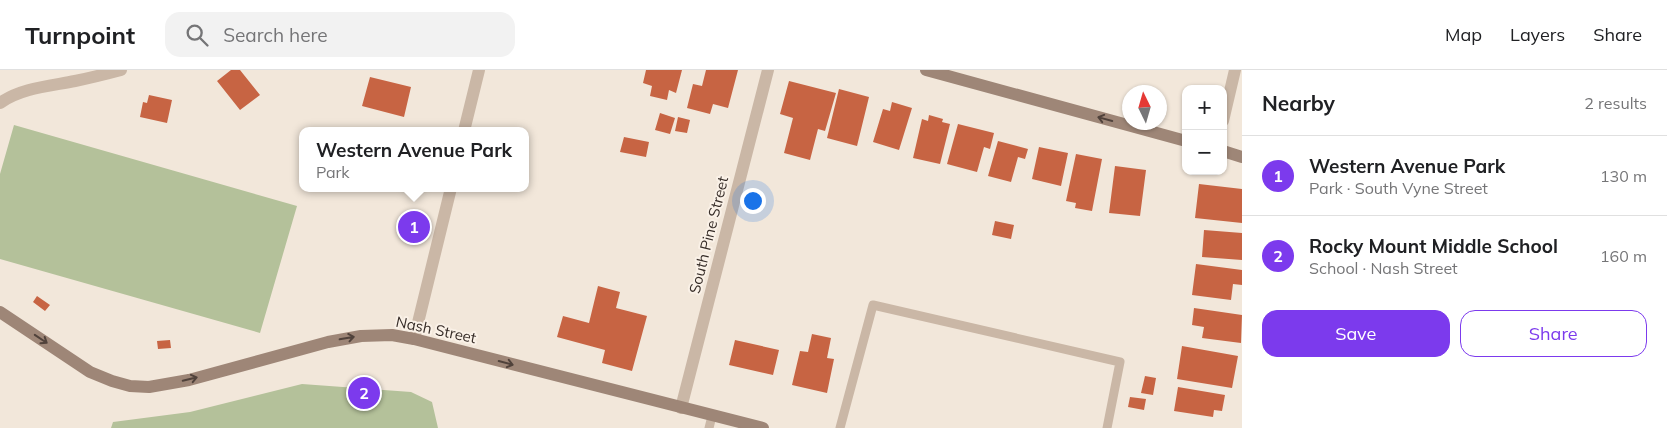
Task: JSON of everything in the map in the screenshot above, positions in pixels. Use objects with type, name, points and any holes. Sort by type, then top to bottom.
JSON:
[{"type":"street","points":[[0,103],[6,98],[36,88],[77,81],[121,70]]},
{"type":"street","points":[[465,127],[479,70]]},
{"type":"street","name":"South Pine Street","points":[[682,408],[768,70]]},
{"type":"street","points":[[926,70],[1182,140]]},
{"type":"street","points":[[1227,104],[1235,70]]},
{"type":"street","points":[[1227,153],[1242,157]]},
{"type":"street","points":[[414,339],[449,192]]},
{"type":"street","name":"Nash Street","points":[[0,312],[90,372],[130,386],[149,387],[190,380],[328,342],[360,336],[392,335],[682,408],[710,422],[762,428]]},
{"type":"lane","points":[[840,428],[873,305],[1120,362],[1107,428]]},
{"type":"green space","points":[[14,125],[297,206],[260,333],[0,259],[0,174]]},
{"type":"green space","points":[[302,384],[411,392],[432,402],[438,428],[111,428],[113,422],[190,412]]},
{"type":"building","points":[[231,70],[240,70],[260,95],[240,110],[217,81]]},
{"type":"building","points":[[646,70],[682,70],[676,93],[669,90],[667,100],[650,96],[652,86],[643,83]]},
{"type":"building","points":[[706,70],[738,70],[728,108],[713,104],[710,114],[687,108],[693,84],[702,86]]},
{"type":"building","points":[[370,77],[411,87],[404,117],[362,106]]},
{"type":"building","points":[[789,81],[836,93],[825,131],[818,129],[810,160],[784,153],[793,118],[780,114]]},
{"type":"building","points":[[839,89],[869,97],[857,146],[827,138]]},
{"type":"building","points":[[149,95],[172,100],[167,123],[140,117],[143,102],[147,103]]},
{"type":"building","points":[[892,102],[912,108],[899,150],[873,142],[883,109],[890,111]]},
{"type":"building","points":[[660,113],[675,118],[670,134],[655,130]]},
{"type":"building","points":[[929,115],[943,119],[942,122],[950,124],[940,164],[913,158],[922,119],[928,121]]},
{"type":"building","points":[[678,117],[690,120],[687,133],[675,131]]},
{"type":"building","points":[[958,124],[994,133],[990,149],[984,147],[977,172],[947,164]]},
{"type":"building","points":[[624,137],[649,142],[646,157],[620,152]]},
{"type":"building","points":[[998,141],[1028,149],[1025,159],[1018,157],[1011,182],[988,176]]},
{"type":"building","points":[[1039,147],[1068,153],[1061,186],[1032,179]]},
{"type":"building","points":[[1076,154],[1102,159],[1092,211],[1075,208],[1076,203],[1066,201]]},
{"type":"building","points":[[1115,166],[1146,170],[1140,216],[1109,213]]},
{"type":"building","points":[[1199,184],[1242,189],[1242,223],[1195,218]]},
{"type":"building","points":[[995,221],[1014,225],[1011,239],[992,235]]},
{"type":"building","points":[[1204,230],[1242,233],[1242,260],[1202,257]]},
{"type":"building","points":[[1196,264],[1242,270],[1242,285],[1233,284],[1231,300],[1192,295]]},
{"type":"building","points":[[598,286],[620,292],[616,308],[647,316],[632,371],[602,363],[605,350],[557,337],[563,316],[589,323]]},
{"type":"building","points":[[37,296],[50,305],[45,311],[33,302]]},
{"type":"building","points":[[1194,308],[1242,315],[1241,343],[1202,338],[1204,327],[1192,325]]},
{"type":"building","points":[[812,334],[831,338],[827,358],[834,359],[827,393],[792,385],[800,351],[808,352]]},
{"type":"building","points":[[170,340],[171,348],[158,349],[157,341]]},
{"type":"building","points":[[735,340],[779,350],[773,375],[729,365]]},
{"type":"building","points":[[1182,346],[1238,356],[1232,388],[1177,379]]},
{"type":"building","points":[[1145,376],[1156,378],[1153,395],[1141,393]]},
{"type":"building","points":[[1178,387],[1225,395],[1222,411],[1214,410],[1213,417],[1174,411]]},
{"type":"building","points":[[1130,397],[1146,399],[1144,410],[1128,407]]},
{"type":"place","name":"Western Avenue Park","points":[[414,227]]},
{"type":"place","name":"Rocky Mount Middle School","points":[[364,393]]}]
